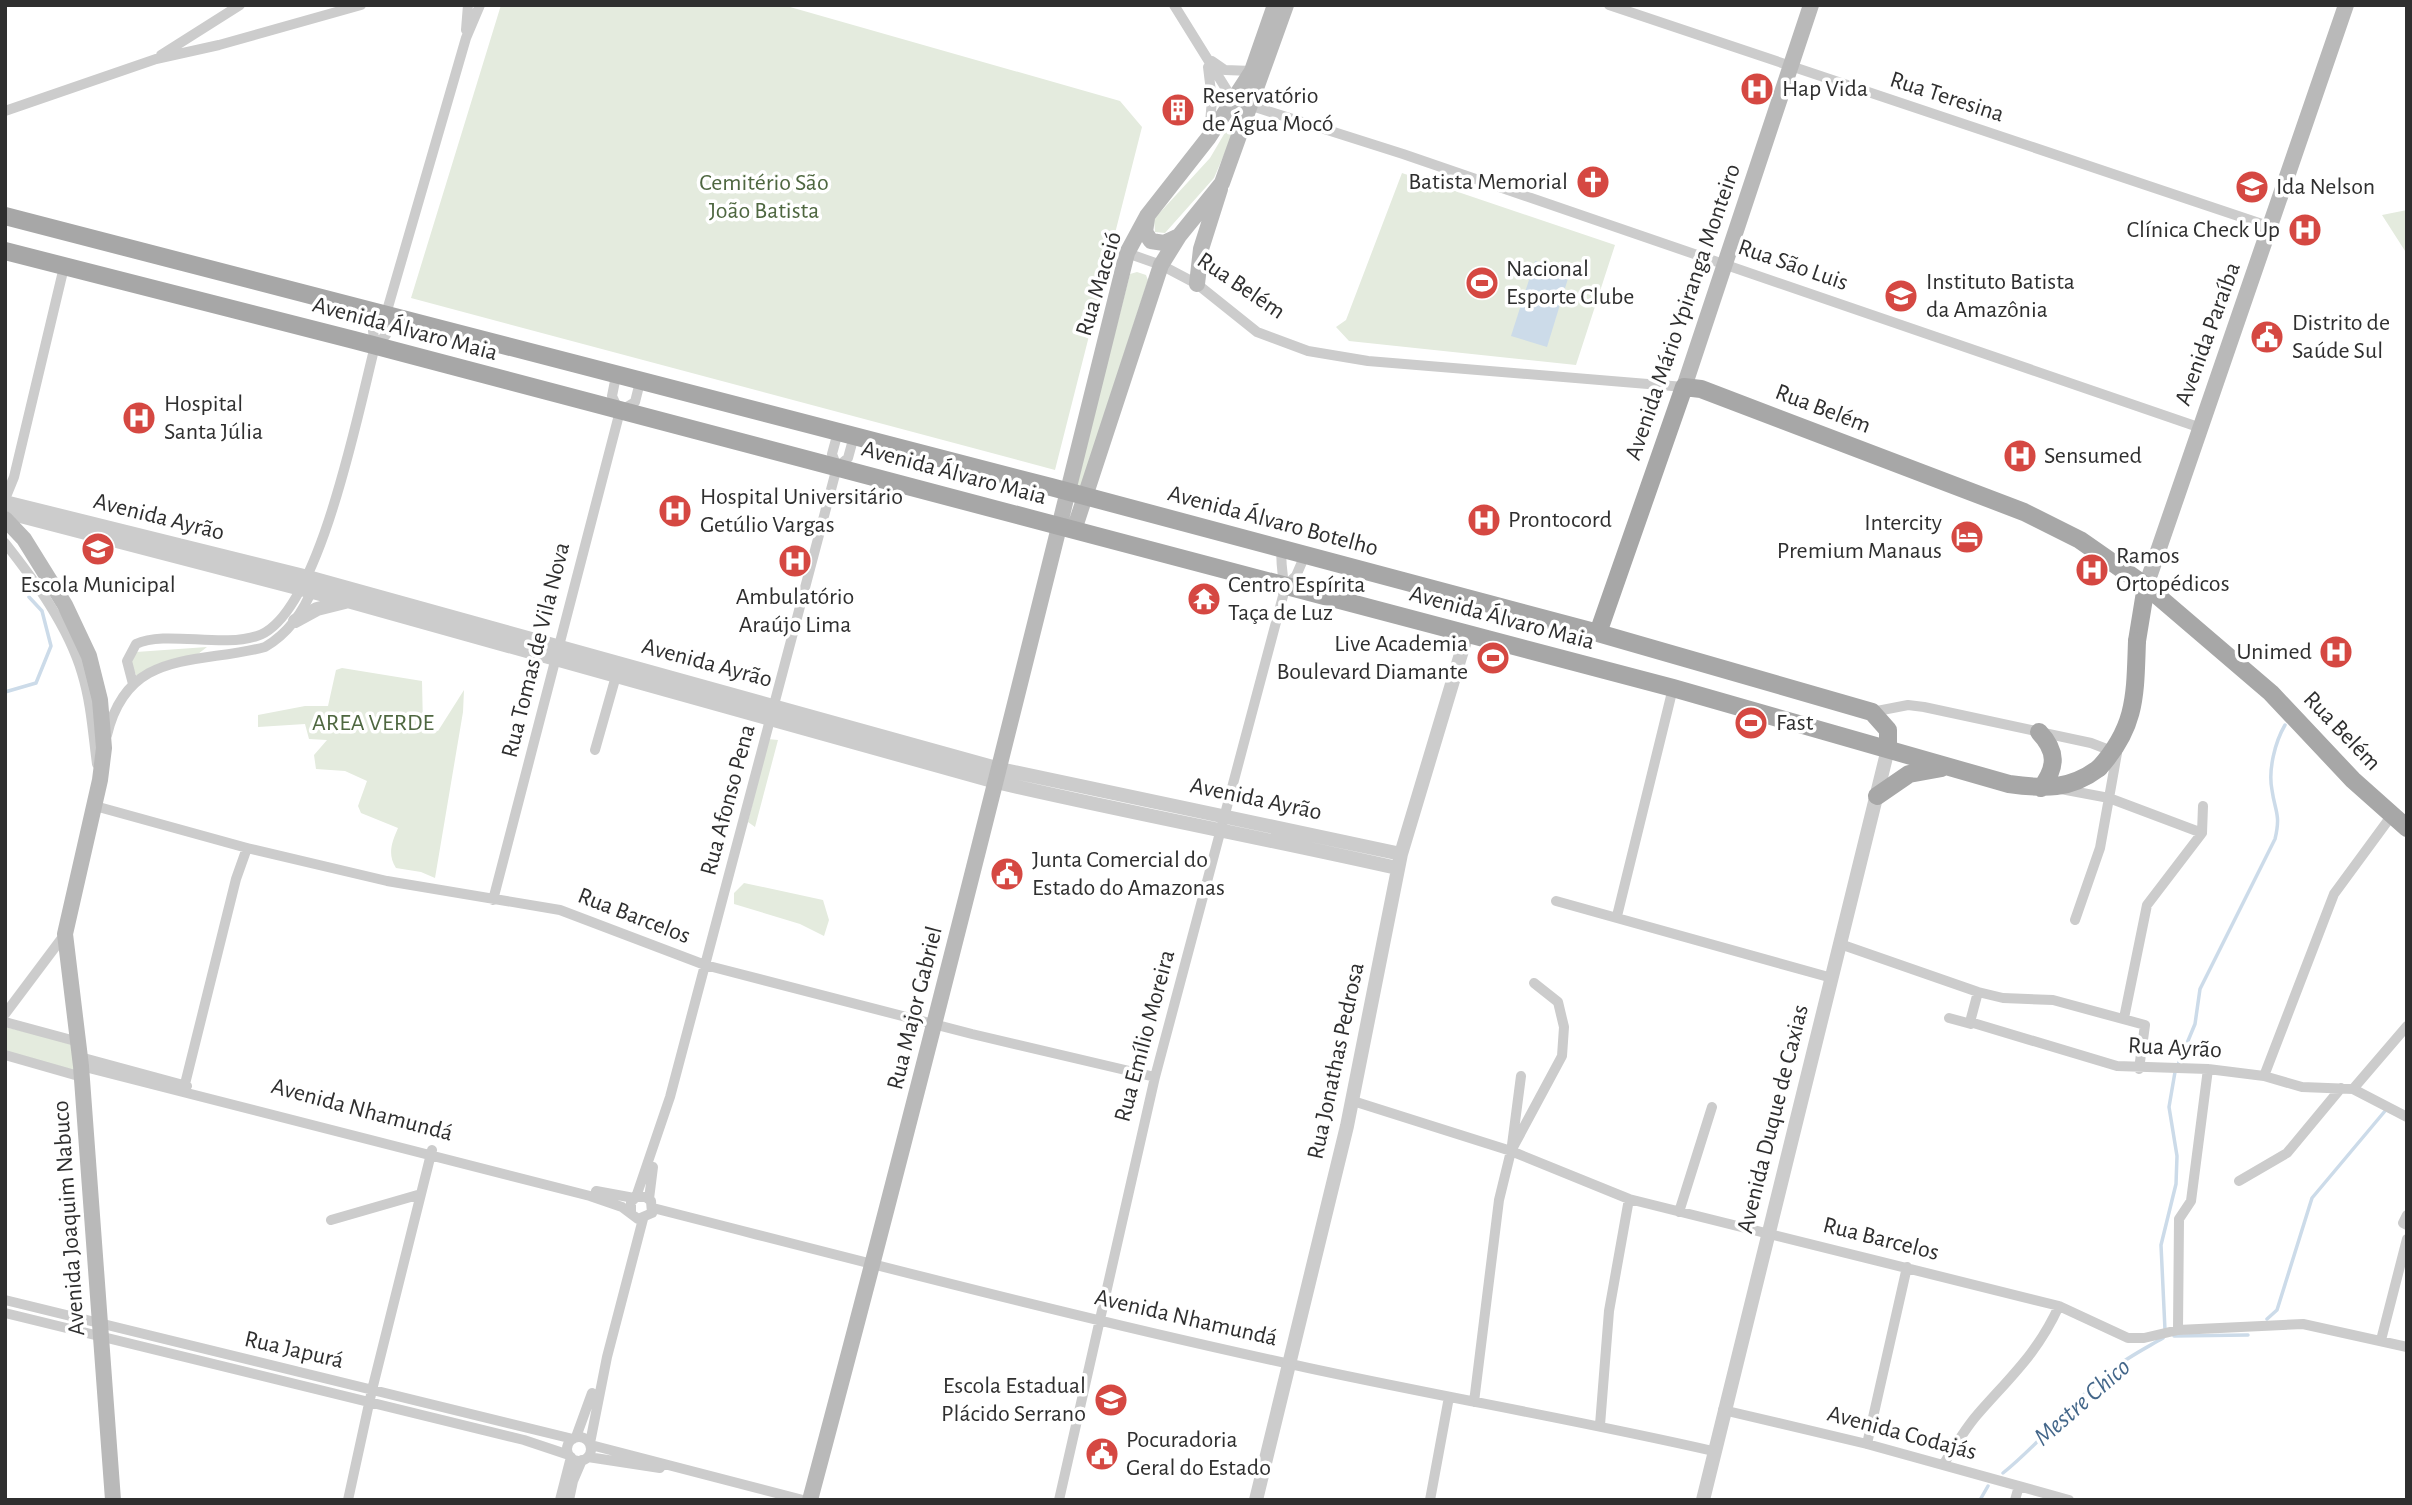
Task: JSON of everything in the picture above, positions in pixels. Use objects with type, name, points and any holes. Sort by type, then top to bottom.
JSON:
[{"type":"main road","name":"Rua Maceió","points":[[1067,528],[1127,253],[1147,216],[1209,137],[1252,71],[1275,5]]},
{"type":"main road","name":"Rua Maceió","points":[[1076,494],[1161,265],[1179,236],[1222,183],[1286,5]]},
{"type":"main road","name":"Avenida Mário Ypiranga Monteiro","points":[[1598,633],[1727,265],[1811,5]]},
{"type":"main road","name":"Avenida Paraíba","points":[[2048,788],[2086,778],[2099,768],[2123,737],[2131,720],[2135,699],[2137,640],[2146,586],[2346,5]]},
{"type":"main road","points":[[1197,284],[1201,249],[1222,183]]},
{"type":"main road","name":"Avenida Álvaro Maia","points":[[5,216],[616,376]]},
{"type":"main road","points":[[1147,216],[1145,232],[1151,241],[1164,243],[1179,236]]},
{"type":"main road","name":"Avenida Álvaro Maia","points":[[5,251],[1673,688],[1888,749]]},
{"type":"main road","name":"Avenida Álvaro Botelho","points":[[616,376],[1282,548],[1598,633],[1872,712]]},
{"type":"main road","name":"Rua Belém","points":[[1684,387],[1701,389],[2024,512],[2080,540],[2146,586],[2278,700],[2353,780],[2407,828]]},
{"type":"main road","points":[[5,519],[47,573],[89,656],[97,681],[104,748],[100,780],[65,934]]},
{"type":"main road","name":"Rua Major Gabriel","points":[[810,1500],[911,1124],[933,1024],[998,775],[1067,528]]},
{"type":"main road","points":[[1872,712],[1888,730],[1888,749],[2009,784],[2048,788],[2054,752],[2039,732]]},
{"type":"main road","points":[[1877,796],[1909,774],[1950,768]]},
{"type":"main road","name":"Avenida Joaquim Nabuco","points":[[65,934],[80,1061],[113,1500]]},
{"type":"street","points":[[156,59],[240,5]]},
{"type":"street","points":[[7,111],[156,59],[219,46],[362,5]]},
{"type":"street","points":[[466,38],[468,5]]},
{"type":"street","points":[[295,621],[322,542],[375,346],[386,335],[386,314],[466,38],[480,5]]},
{"type":"street","points":[[1174,5],[1233,100]]},
{"type":"street","name":"Rua Teresina","points":[[1609,5],[2271,227]]},
{"type":"street","points":[[1205,54],[1225,70],[1252,71]]},
{"type":"street","points":[[1205,54],[1212,86],[1209,137]]},
{"type":"street","name":"Rua São Luis","points":[[1233,100],[1403,154],[2201,428]]},
{"type":"street","name":"Rua Belém","points":[[1127,253],[1161,265],[1197,284],[1257,332],[1298,348],[1338,358],[1684,387]]},
{"type":"street","points":[[5,501],[14,477],[65,267]]},
{"type":"street","name":"Rua Tomas de Vila Nova","points":[[616,376],[612,401],[620,411]]},
{"type":"street","name":"Rua Tomas de Vila Nova","points":[[493,900],[620,411],[635,402],[640,382]]},
{"type":"street","name":"Rua Afonso Pena","points":[[837,467],[832,454],[846,434]]},
{"type":"street","name":"Rua Afonso Pena","points":[[636,1216],[635,1197],[657,1144],[837,467],[848,458],[846,434]]},
{"type":"street","name":"Avenida Ayrão","points":[[5,501],[103,533]]},
{"type":"street","name":"Avenida Ayrão","points":[[5,512],[103,533],[309,584],[998,775],[1089,797],[1401,853]]},
{"type":"street","points":[[5,543],[56,618],[75,653],[85,685],[100,780]]},
{"type":"street","name":"Rua Emílio Moreira","points":[[1059,1500],[1155,1077],[1285,586],[1280,567],[1282,548]]},
{"type":"street","name":"Rua Emílio Moreira","points":[[1285,586],[1296,576],[1305,555]]},
{"type":"street","points":[[133,684],[127,662],[136,644],[150,640],[221,641],[259,636],[273,628],[309,584]]},
{"type":"street","name":"Avenida Ayrão","points":[[309,584],[351,602],[557,653],[616,676],[772,711]]},
{"type":"street","points":[[104,748],[114,709],[133,684],[152,672],[178,662],[265,647],[277,640],[295,621],[327,606],[351,602]]},
{"type":"street","name":"Rua Jonathas Pedrosa","points":[[1255,1500],[1353,1101],[1397,869],[1467,634]]},
{"type":"street","points":[[594,750],[616,676]]},
{"type":"street","points":[[1618,916],[1673,688]]},
{"type":"street","points":[[1872,712],[1908,705],[1924,707],[2091,743],[2117,753],[2100,848],[2076,920]]},
{"type":"street","name":"Avenida Duque de Caxias","points":[[1703,1500],[1723,1410],[1888,749]]},
{"type":"street","points":[[2048,788],[2109,798],[2202,833]]},
{"type":"street","name":"Rua Barcelos","points":[[95,806],[247,848],[387,881],[537,906],[585,917],[659,950],[705,965],[933,1024],[1155,1077]]},
{"type":"street","points":[[2124,1018],[2147,905],[2202,833],[2203,806]]},
{"type":"street","points":[[2264,1076],[2334,894],[2392,816]]},
{"type":"street","name":"Avenida Ayrão","points":[[1224,822],[1397,869]]},
{"type":"street","points":[[184,1088],[236,879],[247,848]]},
{"type":"street","points":[[1556,901],[1618,916],[1832,978]]},
{"type":"street","points":[[5,1014],[65,934]]},
{"type":"street","points":[[1840,944],[1978,992],[2003,998],[2053,1000],[2146,1024],[2139,1069]]},
{"type":"street","points":[[1511,1151],[1547,1087],[1565,1043],[1558,1002],[1535,983]]},
{"type":"street","points":[[1971,1024],[1978,992]]},
{"type":"street","name":"Rua Ayrão","points":[[1949,1018],[2117,1066],[2139,1069],[2208,1069],[2264,1076],[2291,1086],[2347,1088],[2407,1117]]},
{"type":"street","name":"Avenida Nhamundá","points":[[5,1022],[80,1061]]},
{"type":"street","points":[[2239,1181],[2287,1153],[2407,1026]]},
{"type":"street","name":"Avenida Nhamundá","points":[[5,1055],[80,1061],[590,1196],[636,1216]]},
{"type":"street","points":[[2178,1330],[2179,1219],[2191,1202],[2208,1069]]},
{"type":"street","points":[[1474,1402],[1491,1250],[1511,1151],[1521,1076]]},
{"type":"street","name":"Rua Barcelos","points":[[1353,1101],[1511,1151],[1629,1199],[2059,1306],[2128,1338],[2144,1338],[2178,1330],[2303,1324],[2407,1347]]},
{"type":"street","points":[[1679,1212],[1712,1107]]},
{"type":"street","name":"Rua Afonso Pena","points":[[651,1203],[657,1144]]},
{"type":"street","points":[[348,1500],[370,1396],[431,1153]]},
{"type":"street","name":"Avenida Nhamundá","points":[[431,1153],[635,1197],[873,1264],[1101,1321],[1288,1364],[1600,1425],[1713,1451]]},
{"type":"street","points":[[331,1220],[421,1194]]},
{"type":"street","points":[[1600,1425],[1609,1311],[1629,1199]]},
{"type":"street","points":[[560,1500],[577,1457],[590,1444],[636,1216],[651,1203]]},
{"type":"street","points":[[2407,1215],[2403,1222],[2407,1225]]},
{"type":"street","points":[[2381,1340],[2407,1239]]},
{"type":"street","points":[[1867,1444],[1907,1267]]},
{"type":"street","points":[[569,1500],[577,1457],[568,1446],[574,1438],[596,1378],[626,1268]]},
{"type":"street","name":"Rua Japurá","points":[[5,1300],[101,1329],[370,1396],[577,1457],[694,1473]]},
{"type":"street","points":[[1943,1465],[1975,1417],[2030,1358],[2045,1337],[2059,1306]]},
{"type":"street","name":"Rua Japurá","points":[[5,1313],[101,1329]]},
{"type":"street","name":"Rua Japurá","points":[[370,1396],[584,1438],[590,1444],[803,1500]]},
{"type":"street","points":[[1430,1500],[1449,1397]]},
{"type":"street","name":"Avenida Codajás","points":[[1723,1410],[1867,1444],[2069,1500]]},
{"type":"street","points":[[2015,1500],[2019,1486]]},
{"type":"green space","name":"Cemitério São João Batista","points":[[501,5],[783,5],[1120,101],[1142,127],[1055,470],[411,298]]},
{"type":"green space","points":[[1256,80],[1214,178],[1165,233],[1155,232],[1154,219],[1210,158]]},
{"type":"green space","name":"Nacional Esporte Clube","points":[[1402,173],[1615,245],[1576,365],[1349,341],[1336,327],[1346,320]]},
{"type":"green space","points":[[2407,210],[2407,254],[2382,215]]},
{"type":"green space","points":[[1137,272],[1146,275],[1148,280],[1080,489],[1075,488],[1130,274]]},
{"type":"green space","points":[[207,647],[198,654],[137,677],[131,663],[136,652]]},
{"type":"green space","name":"AREA VERDE","points":[[342,668],[422,681],[423,727],[438,731],[464,690],[463,712],[435,878],[421,872],[396,868],[391,853],[398,828],[361,813],[358,806],[367,781],[345,771],[316,769],[314,755],[327,740],[309,739],[305,724],[258,727],[258,715],[305,706],[328,706],[336,670]]},
{"type":"green space","points":[[768,739],[778,740],[755,827],[748,822]]},
{"type":"green space","points":[[744,883],[823,900],[829,920],[824,936],[800,924],[734,904],[734,893]]},
{"type":"green space","points":[[5,1027],[75,1044],[78,1072],[5,1054]]},
{"type":"water","points":[[1535,261],[1570,272],[1547,347],[1511,336]]},
{"type":"waterway","points":[[5,692],[36,683],[51,646],[42,611],[29,597]]},
{"type":"waterway","points":[[2165,1330],[2161,1245],[2176,1184],[2177,1156],[2169,1107],[2175,1072],[2195,1024],[2200,989],[2275,839],[2277,818],[2271,774],[2275,748],[2285,725]]},
{"type":"waterway","name":"Mestre Chico","points":[[2267,1319],[2277,1310],[2312,1198],[2385,1111]]},
{"type":"waterway","name":"Mestre Chico","points":[[2174,1336],[2248,1335]]},
{"type":"waterway","name":"Mestre Chico","points":[[2003,1473],[2098,1381],[2125,1360],[2163,1338]]},
{"type":"waterway","name":"Mestre Chico","points":[[1980,1500],[1988,1486]]},
{"type":"place","name":"Hap Vida","points":[[1757,89]]},
{"type":"place","name":"Reservatório de Água Mocó","points":[[1178,110]]},
{"type":"place","name":"Batista Memorial","points":[[1593,182]]},
{"type":"place","name":"Ida Nelson","points":[[2252,187]]},
{"type":"place","name":"Clínica Check Up","points":[[2305,230]]},
{"type":"place","name":"Nacional Esporte Clube","points":[[1482,283]]},
{"type":"place","name":"Instituto Batista da Amazônia","points":[[1901,296]]},
{"type":"place","name":"Distrito de Saúde Sul","points":[[2267,337]]},
{"type":"place","name":"Hospital Santa Júlia","points":[[139,418]]},
{"type":"place","name":"Sensumed","points":[[2020,456]]},
{"type":"place","name":"Hospital Universitário Getúlio Vargas","points":[[675,511]]},
{"type":"place","name":"Prontocord","points":[[1484,520]]},
{"type":"place","name":"Intercity Premium Manaus","points":[[1967,537]]},
{"type":"place","name":"Escola Municipal","points":[[98,549]]},
{"type":"place","name":"Ambulatório Araújo Lima","points":[[795,561]]},
{"type":"place","name":"Ramos Ortopédicos","points":[[2092,570]]},
{"type":"place","name":"Centro Espírita Taça de Luz","points":[[1204,599]]},
{"type":"place","name":"Unimed","points":[[2336,652]]},
{"type":"place","name":"Live Academia Boulevard Diamante","points":[[1493,658]]},
{"type":"place","name":"Fast","points":[[1751,723]]},
{"type":"place","name":"Junta Comercial do Estado do Amazonas","points":[[1007,874]]},
{"type":"place","name":"Escola Estadual Plácido Serrano","points":[[1111,1400]]},
{"type":"place","name":"Pocuradoria Geral do Estado","points":[[1102,1454]]}]
